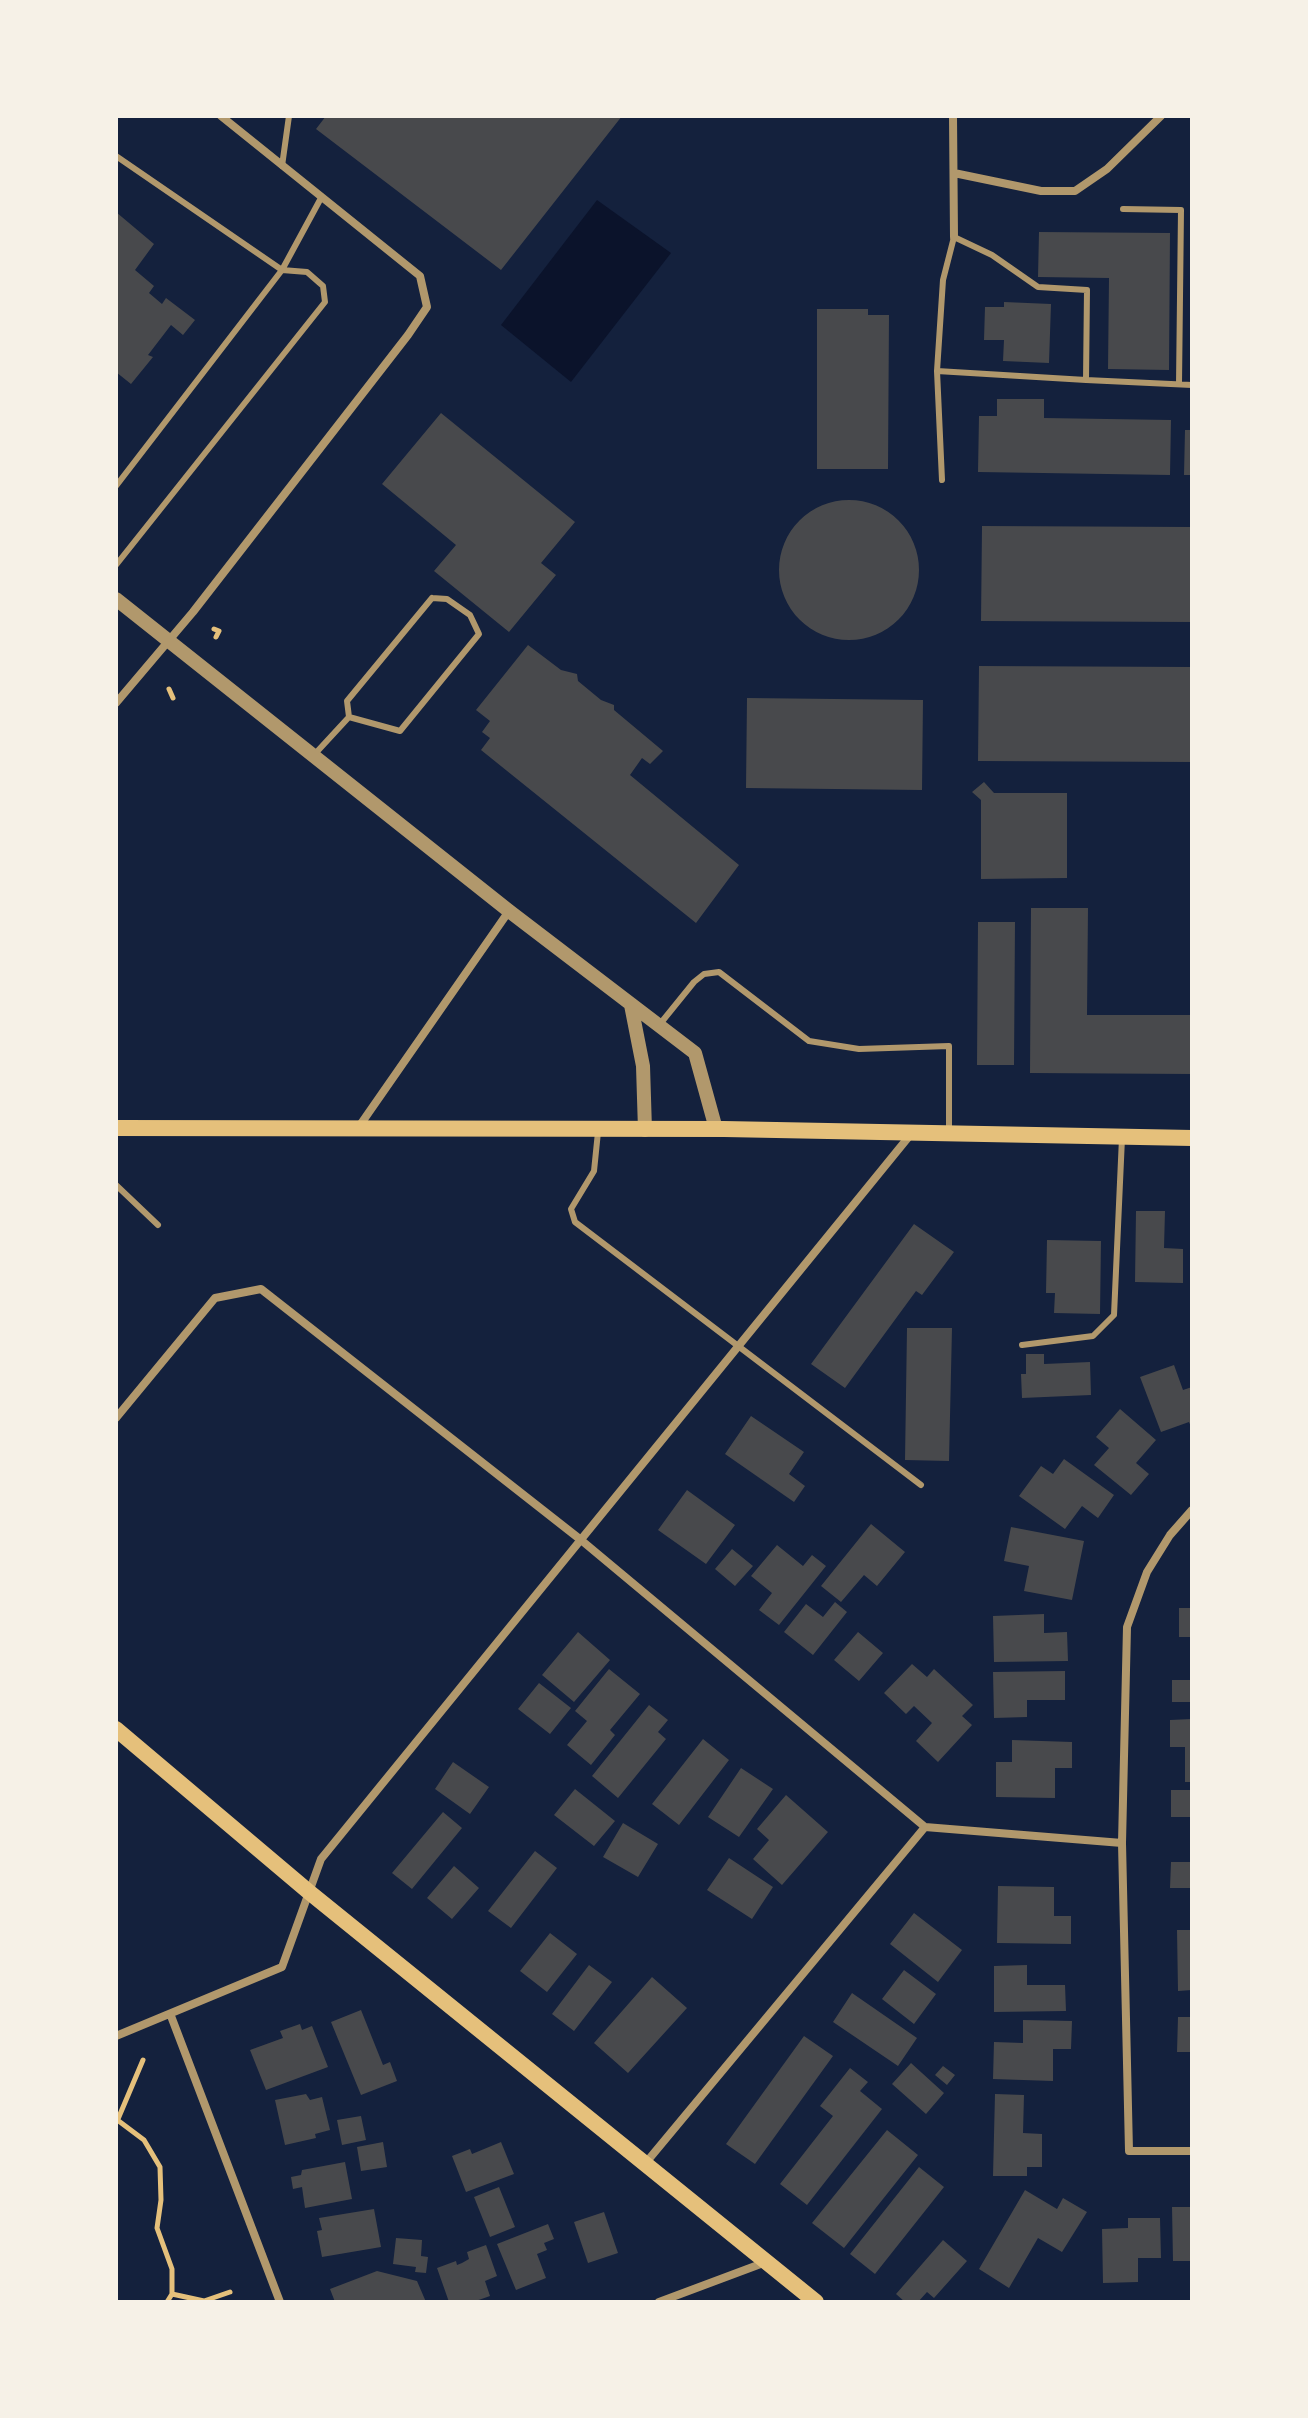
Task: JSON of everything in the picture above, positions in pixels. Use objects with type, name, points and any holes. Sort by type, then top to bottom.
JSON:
[{"type":"main road","points":[[116,1128],[716,1129],[1192,1138]]},
{"type":"main road","points":[[116,1729],[309,1892],[644,2166],[816,2302]]},
{"type":"street","points":[[116,703],[168,642],[427,307],[420,276],[221,116]]},
{"type":"street","points":[[953,116],[954,237]]},
{"type":"street","points":[[954,173],[1041,191],[1075,191],[1107,169],[1161,116]]},
{"type":"street","points":[[116,599],[509,911],[695,1053],[716,1129]]},
{"type":"street","points":[[357,1128],[509,911]]},
{"type":"street","points":[[631,1005],[643,1066],[645,1130]]},
{"type":"street","points":[[116,2036],[171,2016],[282,1967],[321,1859],[912,1134]]},
{"type":"street","points":[[116,1418],[215,1298],[261,1289],[581,1540],[925,1827],[1122,1843]]},
{"type":"street","points":[[1192,1510],[1170,1535],[1147,1572],[1127,1627],[1122,1843],[1129,2151],[1192,2151]]},
{"type":"street","points":[[644,2166],[925,1827]]},
{"type":"street","points":[[171,2016],[280,2302]]},
{"type":"street","points":[[659,2302],[766,2262]]},
{"type":"lane","points":[[282,166],[289,116]]},
{"type":"lane","points":[[116,156],[282,270],[307,272],[323,286],[325,302],[116,565]]},
{"type":"lane","points":[[116,486],[282,270],[321,198]]},
{"type":"lane","points":[[1123,209],[1181,210],[1179,384]]},
{"type":"lane","points":[[942,480],[937,371],[943,280],[954,237],[992,255],[1038,287],[1087,290],[1086,380]]},
{"type":"lane","points":[[937,371],[1192,385]]},
{"type":"lane","points":[[313,756],[349,717],[347,701],[432,598],[447,599],[470,615],[479,634],[400,731],[349,717]]},
{"type":"lane","points":[[659,1025],[694,982],[704,974],[719,972],[809,1041],[859,1049],[949,1046],[950,1135]]},
{"type":"lane","points":[[598,1129],[594,1171],[571,1209],[575,1222],[921,1485]]},
{"type":"lane","points":[[1022,1345],[1093,1336],[1114,1315],[1122,1138]]},
{"type":"lane","points":[[116,1185],[158,1225]]},
{"type":"path","points":[[214,629],[219,631],[216,637]]},
{"type":"path","points":[[169,689],[173,698]]},
{"type":"path","points":[[143,2060],[117,2119],[144,2140],[160,2167],[161,2200],[157,2228],[172,2269],[172,2294],[167,2302]]},
{"type":"path","points":[[172,2294],[204,2301],[230,2292]]},
{"type":"water","points":[[597,200],[671,253],[571,382],[501,325]]},
{"type":"building","points":[[326,116],[622,116],[501,270],[316,129]]},
{"type":"building","points":[[116,212],[154,244],[135,270],[154,286],[149,293],[162,304],[166,298],[195,320],[183,335],[171,325],[148,355],[153,357],[131,384],[116,372]]},
{"type":"building","points":[[1039,232],[1170,233],[1169,370],[1108,369],[1109,278],[1038,277]]},
{"type":"building","points":[[1004,302],[1051,304],[1049,363],[1003,361],[1004,340],[984,340],[985,307],[1004,307]]},
{"type":"building","points":[[817,309],[868,309],[868,315],[889,315],[888,469],[817,469]]},
{"type":"building","points":[[997,399],[1044,399],[1044,418],[1171,420],[1170,475],[978,472],[979,416],[997,416]]},
{"type":"building","points":[[441,413],[575,522],[541,563],[556,575],[509,632],[434,571],[456,545],[382,484]]},
{"type":"building","points":[[1185,430],[1192,430],[1192,475],[1184,475]]},
{"type":"building","points":[[849,500],[876,506],[898,521],[913,543],[919,570],[913,597],[898,619],[876,634],[849,640],[822,634],[800,619],[785,597],[779,570],[785,543],[800,521],[822,506]]},
{"type":"building","points":[[982,526],[1192,527],[1192,622],[981,621]]},
{"type":"building","points":[[528,645],[561,670],[577,674],[578,681],[601,700],[614,705],[614,710],[663,751],[650,764],[642,758],[630,775],[739,865],[696,923],[481,750],[490,738],[482,732],[490,721],[476,710]]},
{"type":"building","points":[[979,666],[1192,667],[1192,762],[978,761]]},
{"type":"building","points":[[747,698],[923,700],[922,790],[746,788]]},
{"type":"building","points":[[984,782],[994,793],[1067,793],[1067,878],[981,879],[981,800],[972,792]]},
{"type":"building","points":[[1031,908],[1088,908],[1087,1015],[1192,1015],[1192,1074],[1030,1073]]},
{"type":"building","points":[[978,922],[1015,922],[1014,1065],[977,1065]]},
{"type":"building","points":[[1136,1211],[1165,1211],[1164,1248],[1183,1249],[1183,1283],[1135,1282]]},
{"type":"building","points":[[914,1224],[954,1252],[922,1295],[916,1291],[845,1388],[811,1364]]},
{"type":"building","points":[[1047,1240],[1101,1241],[1100,1314],[1054,1313],[1055,1293],[1046,1293]]},
{"type":"building","points":[[907,1328],[952,1328],[949,1461],[905,1460]]},
{"type":"building","points":[[1026,1354],[1044,1354],[1044,1364],[1090,1362],[1091,1395],[1022,1398],[1021,1374],[1026,1374]]},
{"type":"building","points":[[1174,1365],[1183,1390],[1192,1387],[1192,1429],[1189,1422],[1161,1432],[1140,1377]]},
{"type":"building","points":[[1120,1409],[1156,1440],[1136,1463],[1149,1474],[1131,1495],[1094,1465],[1109,1448],[1096,1437]]},
{"type":"building","points":[[751,1416],[804,1452],[789,1474],[805,1486],[794,1502],[725,1454]]},
{"type":"building","points":[[1064,1459],[1114,1495],[1098,1518],[1082,1506],[1065,1529],[1019,1496],[1041,1466],[1053,1474]]},
{"type":"building","points":[[687,1490],[735,1525],[706,1564],[658,1530]]},
{"type":"building","points":[[871,1524],[905,1552],[877,1586],[864,1575],[841,1602],[821,1586]]},
{"type":"building","points":[[1011,1527],[1084,1541],[1072,1600],[1024,1591],[1029,1566],[1004,1561]]},
{"type":"building","points":[[777,1545],[803,1566],[812,1555],[826,1566],[779,1625],[759,1610],[772,1593],[751,1576]]},
{"type":"building","points":[[732,1549],[753,1566],[735,1586],[715,1569]]},
{"type":"building","points":[[835,1602],[847,1612],[813,1655],[784,1632],[806,1604],[823,1617]]},
{"type":"building","points":[[1179,1608],[1192,1608],[1192,1637],[1179,1637]]},
{"type":"building","points":[[1044,1614],[1044,1633],[1067,1632],[1068,1661],[994,1662],[993,1616]]},
{"type":"building","points":[[578,1632],[610,1660],[574,1702],[542,1675]]},
{"type":"building","points":[[858,1632],[883,1653],[859,1681],[834,1660]]},
{"type":"building","points":[[912,1664],[927,1677],[934,1669],[973,1705],[962,1716],[972,1725],[938,1762],[916,1741],[932,1723],[914,1706],[906,1714],[884,1693]]},
{"type":"building","points":[[609,1669],[640,1694],[610,1730],[615,1735],[591,1765],[567,1745],[587,1721],[575,1711]]},
{"type":"building","points":[[1065,1671],[1065,1700],[1027,1700],[1027,1717],[994,1718],[993,1672]]},
{"type":"building","points":[[1172,1680],[1192,1680],[1192,1702],[1172,1702]]},
{"type":"building","points":[[539,1683],[571,1708],[550,1734],[518,1709]]},
{"type":"building","points":[[649,1705],[668,1720],[658,1732],[666,1739],[618,1798],[592,1776]]},
{"type":"building","points":[[1192,1719],[1192,1782],[1185,1782],[1185,1747],[1170,1747],[1170,1720]]},
{"type":"building","points":[[703,1739],[729,1760],[679,1825],[652,1804]]},
{"type":"building","points":[[1012,1740],[1072,1742],[1072,1768],[1055,1768],[1055,1798],[996,1797],[996,1762],[1012,1762]]},
{"type":"building","points":[[453,1762],[489,1787],[470,1814],[435,1789]]},
{"type":"building","points":[[741,1768],[773,1789],[739,1837],[708,1817]]},
{"type":"building","points":[[575,1789],[615,1821],[594,1846],[554,1815]]},
{"type":"building","points":[[1171,1790],[1192,1790],[1192,1817],[1171,1817]]},
{"type":"building","points":[[786,1795],[828,1832],[782,1885],[753,1859],[769,1840],[757,1829]]},
{"type":"building","points":[[443,1812],[462,1828],[412,1889],[392,1873]]},
{"type":"building","points":[[623,1823],[658,1844],[638,1877],[603,1857]]},
{"type":"building","points":[[535,1851],[557,1868],[511,1928],[488,1911]]},
{"type":"building","points":[[729,1858],[773,1887],[752,1919],[707,1890]]},
{"type":"building","points":[[1171,1862],[1192,1862],[1192,1888],[1170,1888]]},
{"type":"building","points":[[454,1866],[479,1888],[452,1919],[427,1898]]},
{"type":"building","points":[[998,1886],[1054,1887],[1054,1916],[1071,1916],[1071,1944],[997,1943]]},
{"type":"building","points":[[914,1913],[962,1950],[938,1982],[890,1944]]},
{"type":"building","points":[[1177,1930],[1192,1930],[1192,1990],[1178,1991]]},
{"type":"building","points":[[550,1933],[577,1954],[547,1992],[520,1971]]},
{"type":"building","points":[[589,1965],[612,1982],[574,2031],[552,2014]]},
{"type":"building","points":[[1027,1965],[1027,1985],[1065,1985],[1066,2011],[994,2012],[994,1966]]},
{"type":"building","points":[[904,1970],[936,1994],[914,2024],[882,1999]]},
{"type":"building","points":[[652,1977],[687,2008],[628,2073],[594,2043]]},
{"type":"building","points":[[852,1993],[917,2038],[898,2066],[833,2022]]},
{"type":"building","points":[[361,2010],[383,2065],[390,2062],[397,2081],[361,2095],[331,2022]]},
{"type":"building","points":[[1178,2017],[1192,2017],[1192,2052],[1177,2052]]},
{"type":"building","points":[[1023,2020],[1072,2021],[1071,2049],[1053,2049],[1053,2081],[993,2079],[994,2042],[1023,2043]]},
{"type":"building","points":[[300,2024],[302,2030],[312,2026],[328,2067],[266,2090],[250,2050],[283,2038],[280,2031]]},
{"type":"building","points":[[804,2036],[833,2056],[755,2164],[726,2144]]},
{"type":"building","points":[[911,2063],[944,2093],[926,2114],[892,2084]]},
{"type":"building","points":[[943,2066],[955,2075],[947,2085],[935,2075]]},
{"type":"building","points":[[850,2068],[868,2082],[860,2091],[882,2109],[807,2205],[780,2184],[833,2116],[820,2106]]},
{"type":"building","points":[[306,2094],[310,2100],[322,2097],[330,2130],[315,2134],[316,2138],[285,2145],[275,2100]]},
{"type":"building","points":[[995,2094],[1024,2095],[1023,2133],[1042,2134],[1042,2167],[1027,2167],[1027,2176],[993,2176]]},
{"type":"building","points":[[361,2116],[366,2140],[342,2145],[337,2120]]},
{"type":"building","points":[[887,2130],[918,2155],[844,2248],[812,2223]]},
{"type":"building","points":[[383,2142],[387,2167],[361,2171],[357,2147]]},
{"type":"building","points":[[501,2142],[514,2174],[466,2192],[452,2156],[470,2149],[472,2154]]},
{"type":"building","points":[[345,2162],[352,2199],[305,2208],[302,2187],[293,2189],[291,2177],[301,2175],[302,2170]]},
{"type":"building","points":[[919,2167],[944,2187],[875,2274],[850,2254]]},
{"type":"building","points":[[499,2187],[515,2227],[490,2237],[474,2197]]},
{"type":"building","points":[[1025,2190],[1057,2209],[1063,2198],[1087,2212],[1062,2252],[1038,2238],[1009,2288],[979,2269]]},
{"type":"building","points":[[1172,2207],[1192,2207],[1192,2261],[1173,2261]]},
{"type":"building","points":[[374,2209],[381,2247],[322,2257],[317,2231],[322,2230],[319,2218]]},
{"type":"building","points":[[604,2212],[618,2253],[588,2263],[574,2222]]},
{"type":"building","points":[[1128,2218],[1160,2218],[1161,2258],[1138,2258],[1138,2282],[1103,2283],[1102,2229],[1128,2228]]},
{"type":"building","points":[[548,2224],[554,2239],[544,2243],[547,2250],[537,2254],[546,2278],[516,2290],[497,2244]]},
{"type":"building","points":[[396,2238],[422,2240],[421,2256],[428,2257],[426,2273],[415,2272],[416,2267],[393,2264]]},
{"type":"building","points":[[943,2240],[967,2261],[934,2298],[927,2292],[918,2302],[905,2302],[896,2294]]},
{"type":"building","points":[[486,2245],[497,2276],[485,2281],[490,2296],[473,2302],[449,2302],[437,2268],[456,2261],[457,2265],[462,2263],[469,2259],[467,2252]]},
{"type":"building","points":[[377,2271],[417,2281],[426,2302],[335,2302],[330,2289]]}]
